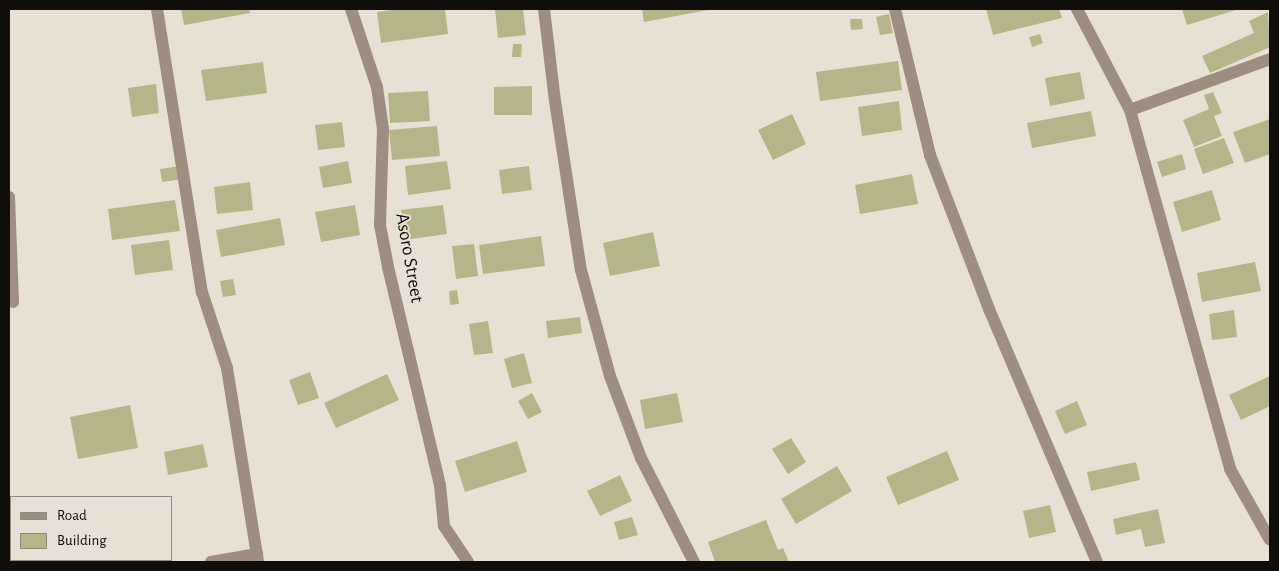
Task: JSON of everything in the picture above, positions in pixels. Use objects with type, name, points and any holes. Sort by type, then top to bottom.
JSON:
[{"type":"street","points":[[157,9],[202,292],[227,368],[258,558],[210,562]]},
{"type":"street","name":"Asoro Street","points":[[351,9],[377,88],[383,129],[380,225],[440,485],[444,526],[468,562]]},
{"type":"street","points":[[544,9],[555,102],[581,270],[610,376],[641,458],[694,562]]},
{"type":"street","points":[[895,9],[930,155],[989,309],[1097,562]]},
{"type":"street","points":[[1077,9],[1130,110],[1230,469],[1270,540]]},
{"type":"street","points":[[1130,110],[1270,59]]},
{"type":"street","points":[[9,197],[13,302]]},
{"type":"building","points":[[181,9],[249,9],[250,13],[184,25]]},
{"type":"building","points":[[399,9],[445,9],[448,34],[381,43],[377,12]]},
{"type":"building","points":[[495,9],[523,9],[526,35],[498,38]]},
{"type":"building","points":[[642,9],[708,9],[708,10],[644,22]]},
{"type":"building","points":[[986,9],[1059,9],[1062,18],[993,35]]},
{"type":"building","points":[[1182,9],[1239,9],[1187,25]]},
{"type":"building","points":[[1268,12],[1270,47],[1210,73],[1202,56],[1254,33],[1249,21]]},
{"type":"building","points":[[889,14],[893,33],[880,35],[876,17]]},
{"type":"building","points":[[850,19],[862,19],[863,29],[851,30]]},
{"type":"building","points":[[1040,34],[1043,43],[1032,47],[1029,37]]},
{"type":"building","points":[[513,44],[522,44],[521,57],[512,57]]},
{"type":"building","points":[[898,61],[902,90],[820,101],[816,72]]},
{"type":"building","points":[[263,62],[267,93],[206,101],[201,70]]},
{"type":"building","points":[[1080,72],[1085,99],[1050,106],[1045,78]]},
{"type":"building","points":[[156,84],[159,113],[132,117],[128,88]]},
{"type":"building","points":[[532,86],[532,115],[494,115],[494,87]]},
{"type":"building","points":[[428,91],[430,121],[390,123],[388,93]]},
{"type":"building","points":[[1213,92],[1222,113],[1214,116],[1222,136],[1194,147],[1183,120],[1209,109],[1204,95]]},
{"type":"building","points":[[899,101],[902,130],[862,136],[858,107]]},
{"type":"building","points":[[1091,111],[1096,136],[1032,148],[1027,123]]},
{"type":"building","points":[[792,114],[806,144],[773,160],[758,130]]},
{"type":"building","points":[[1270,119],[1270,154],[1245,163],[1233,132]]},
{"type":"building","points":[[342,122],[345,147],[318,150],[315,125]]},
{"type":"building","points":[[437,126],[440,156],[392,160],[389,130]]},
{"type":"building","points":[[1224,138],[1234,163],[1203,174],[1194,149]]},
{"type":"building","points":[[1182,154],[1186,169],[1162,177],[1157,162]]},
{"type":"building","points":[[348,161],[352,183],[323,188],[319,167]]},
{"type":"building","points":[[447,161],[451,189],[408,195],[405,166]]},
{"type":"building","points":[[181,166],[183,179],[162,182],[160,169]]},
{"type":"building","points":[[529,166],[532,190],[502,194],[499,170]]},
{"type":"building","points":[[912,174],[918,204],[860,214],[855,185]]},
{"type":"building","points":[[250,182],[253,210],[217,214],[214,187]]},
{"type":"building","points":[[1212,190],[1221,220],[1182,232],[1173,202]]},
{"type":"building","points":[[175,200],[180,231],[112,240],[108,209]]},
{"type":"building","points":[[355,205],[360,235],[321,242],[315,212]]},
{"type":"building","points":[[443,205],[447,234],[405,240],[401,210]]},
{"type":"building","points":[[280,218],[285,245],[221,257],[216,230]]},
{"type":"building","points":[[653,232],[660,266],[610,276],[603,243]]},
{"type":"building","points":[[541,236],[545,266],[483,274],[479,245]]},
{"type":"building","points":[[169,240],[173,270],[135,275],[131,245]]},
{"type":"building","points":[[474,244],[478,276],[456,279],[452,246]]},
{"type":"building","points":[[1255,262],[1261,291],[1202,302],[1197,273]]},
{"type":"building","points":[[233,279],[236,295],[223,297],[220,281]]},
{"type":"building","points":[[457,290],[459,304],[450,305],[449,291]]},
{"type":"building","points":[[1234,310],[1237,337],[1212,340],[1209,314]]},
{"type":"building","points":[[580,317],[582,333],[548,338],[546,321]]},
{"type":"building","points":[[488,321],[493,353],[474,355],[469,324]]},
{"type":"building","points":[[524,353],[532,383],[512,388],[504,359]]},
{"type":"building","points":[[310,372],[319,398],[298,405],[289,380]]},
{"type":"building","points":[[387,374],[399,400],[336,428],[324,403]]},
{"type":"building","points":[[1270,376],[1270,406],[1241,420],[1229,395]]},
{"type":"building","points":[[532,393],[542,412],[528,419],[518,401]]},
{"type":"building","points":[[677,393],[683,422],[645,429],[640,400]]},
{"type":"building","points":[[1077,401],[1087,425],[1065,434],[1055,411]]},
{"type":"building","points":[[130,405],[138,448],[78,459],[70,417]]},
{"type":"building","points":[[791,438],[806,462],[788,474],[772,449]]},
{"type":"building","points":[[517,441],[527,472],[465,492],[455,461]]},
{"type":"building","points":[[203,444],[208,467],[168,475],[164,452]]},
{"type":"building","points":[[947,451],[959,480],[898,505],[886,477]]},
{"type":"building","points":[[1136,462],[1140,480],[1091,491],[1087,472]]},
{"type":"building","points":[[837,466],[852,491],[796,524],[781,499]]},
{"type":"building","points":[[620,475],[632,501],[600,516],[587,491]]},
{"type":"building","points":[[1050,505],[1056,532],[1029,538],[1023,511]]},
{"type":"building","points":[[1158,509],[1165,543],[1145,547],[1141,529],[1116,535],[1113,519]]},
{"type":"building","points":[[632,517],[638,535],[619,540],[614,522]]},
{"type":"building","points":[[766,520],[778,550],[783,548],[789,562],[715,562],[708,542]]},
{"type":"building","points":[[94,561],[95,562],[79,562]]}]
